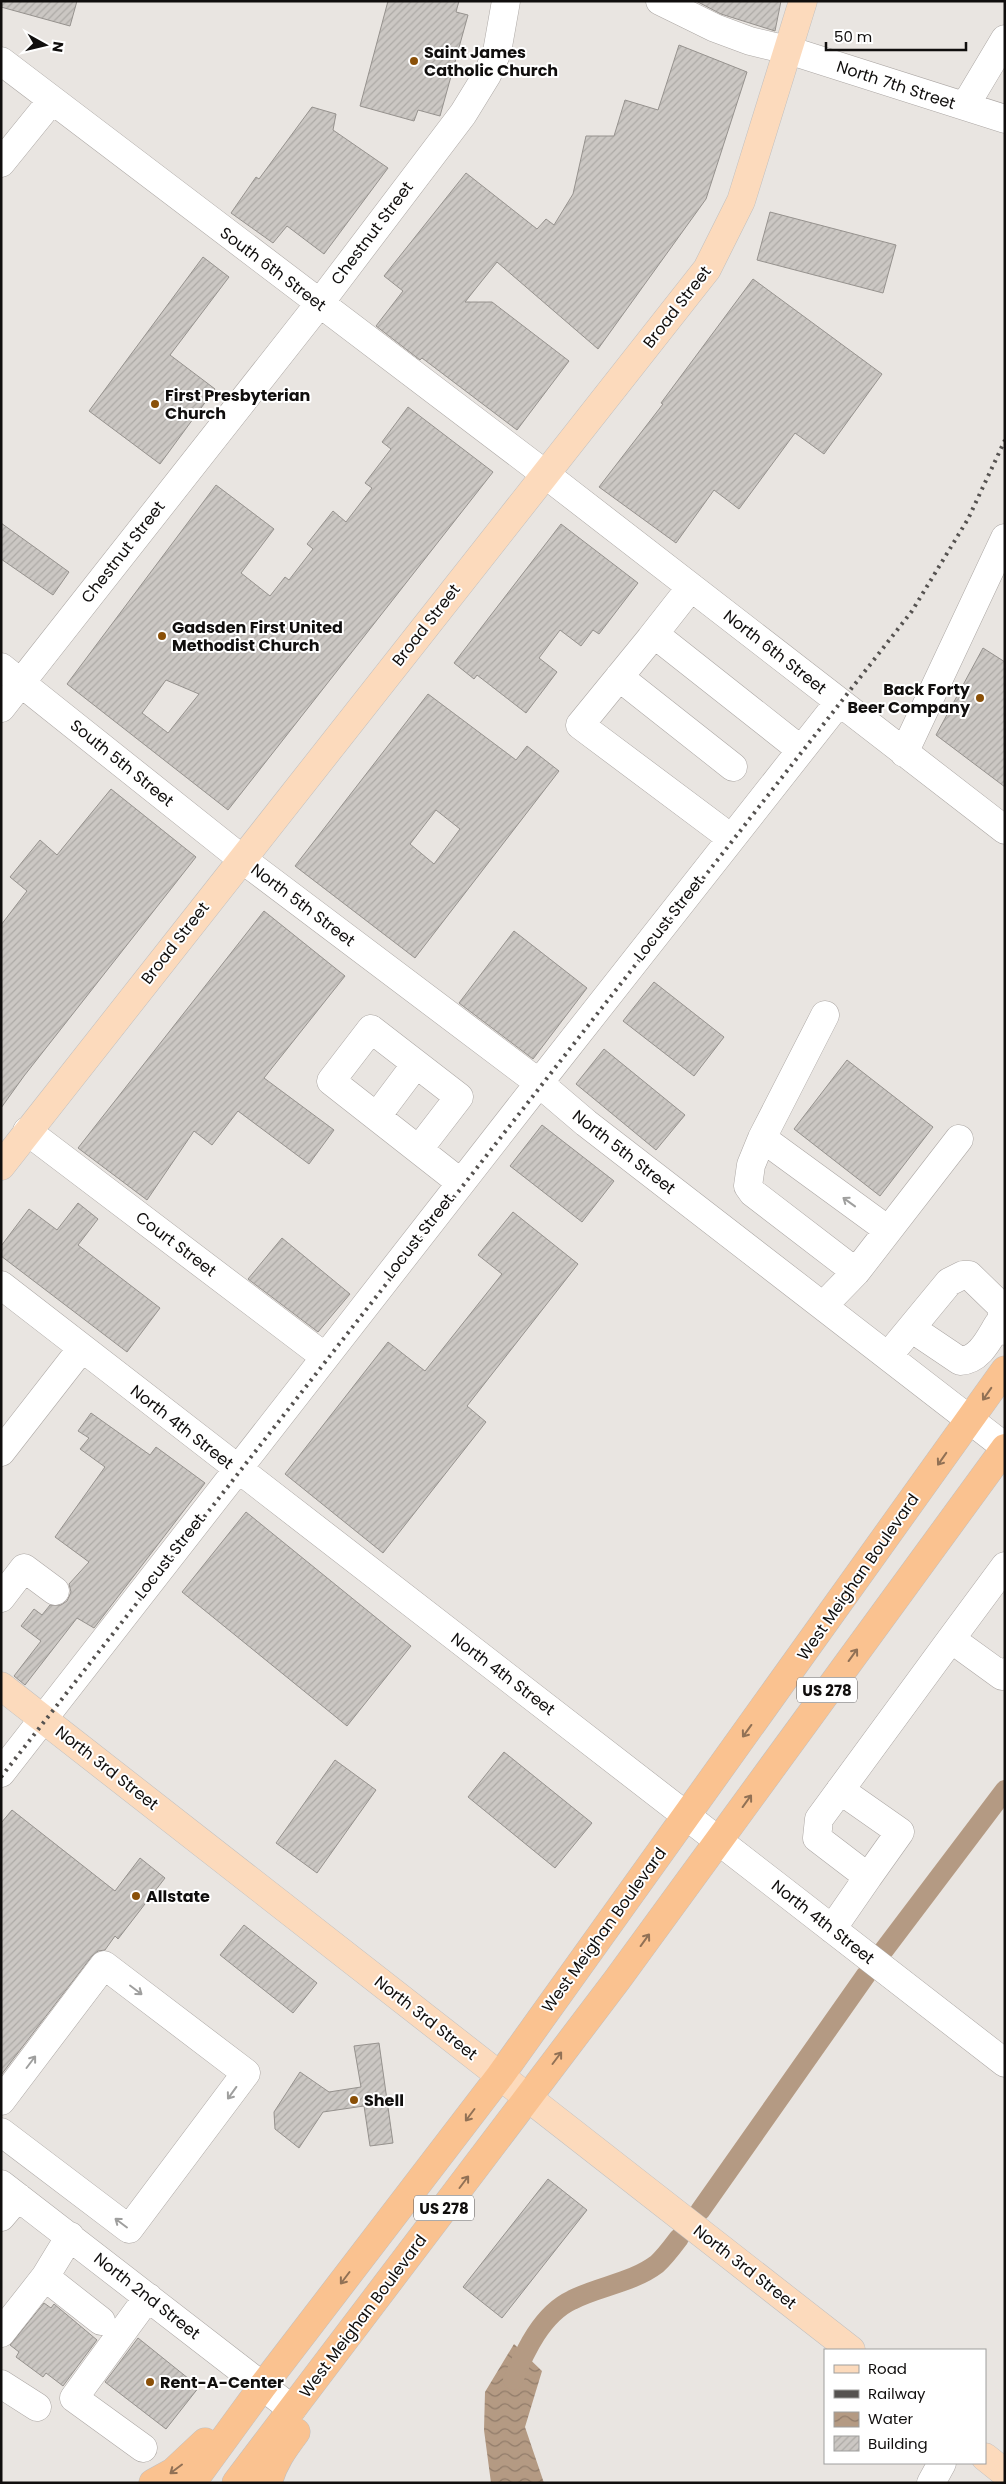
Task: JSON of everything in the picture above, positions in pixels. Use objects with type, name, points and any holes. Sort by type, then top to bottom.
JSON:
[{"type":"highway","name":"West Meighan Boulevard","points":[[192,2483],[262,2387],[500,2076],[1005,1370]]},
{"type":"highway","name":"West Meighan Boulevard","points":[[236,2483],[362,2319],[719,1840],[936,1540],[1005,1448]]},
{"type":"highway","points":[[268,2483],[271,2470],[283,2450],[325,2394],[336,2362],[362,2319]]},
{"type":"highway","points":[[153,2483],[184,2464],[262,2387]]},
{"type":"main road","name":"Broad Street","points":[[1,1166],[708,269],[741,201],[803,1]]},
{"type":"main road","name":"North 3rd Street","points":[[1,1686],[850,2349]]},
{"type":"main road","points":[[986,2458],[1005,2473]]},
{"type":"street","name":"Chestnut Street","points":[[1,708],[11,675],[319,304],[463,114],[487,75],[497,52],[506,1]]},
{"type":"street","name":"North 7th Street","points":[[660,1],[715,28],[1005,119]]},
{"type":"street","points":[[965,106],[1005,40]]},
{"type":"street","name":"South 6th Street","points":[[1,61],[545,474]]},
{"type":"street","points":[[1,163],[52,100]]},
{"type":"street","name":"North 6th Street","points":[[545,474],[1005,830]]},
{"type":"street","points":[[904,752],[1005,538]]},
{"type":"street","points":[[691,587],[580,725],[731,838]]},
{"type":"street","points":[[651,638],[663,641],[801,750]]},
{"type":"street","name":"South 5th Street","points":[[11,675],[242,859]]},
{"type":"street","points":[[619,677],[732,767]]},
{"type":"street","name":"Locust Street","points":[[1,1773],[461,1182],[839,702]]},
{"type":"street","name":"North 5th Street","points":[[242,859],[539,1083],[593,1129],[970,1419],[1005,1448]]},
{"type":"street","points":[[825,1015],[762,1138],[751,1165],[748,1186],[753,1193],[856,1272]]},
{"type":"street","points":[[419,1149],[459,1097],[371,1029],[331,1081],[461,1182]]},
{"type":"street","points":[[377,1116],[416,1064]]},
{"type":"street","name":"Court Street","points":[[27,1132],[325,1357]]},
{"type":"street","points":[[762,1138],[888,1230]]},
{"type":"street","points":[[823,1306],[856,1272],[959,1138]]},
{"type":"street","points":[[888,1356],[911,1328],[949,1282],[963,1274],[969,1275],[1002,1307],[1001,1329],[980,1352],[966,1361],[960,1361],[911,1328]]},
{"type":"street","name":"North 4th Street","points":[[1,1285],[237,1470],[719,1840],[1005,2063]]},
{"type":"street","points":[[1,1452],[82,1348]]},
{"type":"street","points":[[868,1878],[817,1838],[819,1819],[1005,1566]]},
{"type":"street","points":[[1,1598],[24,1568],[55,1591]]},
{"type":"street","points":[[951,1639],[1002,1676],[1005,1672]]},
{"type":"street","points":[[832,1929],[900,1832],[840,1790]]},
{"type":"street","points":[[1,2101],[104,1965],[246,2073],[129,2229],[1,2132]]},
{"type":"street","points":[[1,2217],[10,2190]]},
{"type":"street","name":"North 2nd Street","points":[[10,2190],[292,2409]]},
{"type":"street","points":[[1,2333],[45,2277],[70,2236]]},
{"type":"street","points":[[45,2277],[101,2321]]},
{"type":"street","points":[[143,2448],[74,2398],[148,2297]]},
{"type":"street","points":[[1,2384],[37,2407]]},
{"type":"street","points":[[931,2483],[941,2464]]},
{"type":"water","points":[[514,2344],[542,2371],[525,2427],[544,2483],[491,2483],[484,2430],[485,2392]]},
{"type":"building","points":[[1,1],[77,1],[70,26],[1,7]]},
{"type":"building","name":"Saint James Catholic Church","points":[[388,1],[459,1],[456,12],[468,15],[440,116],[418,110],[414,121],[360,106]]},
{"type":"building","points":[[696,1],[781,1],[775,31],[721,14]]},
{"type":"building","points":[[679,45],[747,72],[706,199],[598,349],[497,262],[465,302],[492,302],[569,361],[517,430],[422,358],[420,360],[376,326],[403,291],[384,276],[466,173],[537,229],[546,219],[554,225],[573,194],[586,136],[614,136],[625,100],[658,110]]},
{"type":"building","points":[[312,107],[336,114],[333,130],[388,168],[324,254],[287,226],[273,243],[231,213],[256,177],[259,179]]},
{"type":"building","points":[[770,212],[896,245],[883,293],[757,260]]},
{"type":"building","points":[[203,257],[229,277],[170,355],[215,389],[160,464],[89,411]]},
{"type":"building","points":[[753,279],[882,374],[824,454],[795,433],[739,509],[714,490],[676,543],[599,487],[663,404],[661,403]]},
{"type":"building","points":[[408,407],[493,472],[228,810],[67,684],[216,485],[274,529],[241,573],[270,596],[285,577],[289,580],[313,549],[307,544],[333,511],[346,522],[372,488],[365,483],[391,449],[382,442]],"holes":[[[166,680],[199,694],[168,733],[142,713]]]},
{"type":"building","points":[[1,523],[69,572],[53,595],[1,559]]},
{"type":"building","points":[[561,524],[638,583],[599,634],[593,630],[581,646],[560,630],[539,658],[557,672],[526,713],[477,675],[474,679],[454,663]]},
{"type":"building","name":"Back Forty Beer Company","points":[[983,648],[1005,662],[1005,787],[936,735]]},
{"type":"building","points":[[428,694],[516,760],[527,746],[559,771],[415,958],[295,866]],"holes":[[[436,810],[460,829],[434,864],[410,844]]]},
{"type":"building","points":[[111,789],[196,857],[1,1108],[1,925],[27,891],[10,877],[40,840],[57,855]]},
{"type":"building","points":[[264,911],[345,976],[264,1078],[334,1130],[309,1164],[238,1111],[212,1145],[194,1131],[147,1200],[78,1148]]},
{"type":"building","points":[[514,931],[587,988],[533,1059],[459,1003]]},
{"type":"building","points":[[654,982],[724,1037],[694,1076],[623,1021]]},
{"type":"building","points":[[604,1049],[685,1115],[656,1150],[576,1084]]},
{"type":"building","points":[[847,1060],[933,1127],[880,1196],[794,1129]]},
{"type":"building","points":[[542,1125],[614,1181],[582,1222],[510,1166]]},
{"type":"building","points":[[78,1203],[98,1219],[78,1245],[160,1308],[127,1352],[1,1256],[1,1246],[29,1209],[57,1230]]},
{"type":"building","points":[[513,1212],[578,1264],[467,1406],[486,1422],[383,1553],[285,1474],[388,1342],[425,1371],[502,1274],[478,1255]]},
{"type":"building","points":[[282,1238],[350,1294],[318,1332],[248,1279]]},
{"type":"building","points":[[91,1413],[150,1455],[156,1447],[205,1483],[94,1628],[77,1618],[25,1685],[14,1676],[41,1641],[21,1626],[34,1609],[42,1615],[50,1605],[61,1605],[67,1601],[71,1592],[69,1584],[89,1562],[55,1537],[105,1467],[80,1449],[89,1438],[78,1431]]},
{"type":"building","points":[[246,1512],[411,1646],[347,1726],[182,1592]]},
{"type":"building","points":[[504,1752],[592,1823],[555,1868],[468,1797]]},
{"type":"building","points":[[335,1760],[376,1790],[317,1873],[276,1843]]},
{"type":"building","points":[[12,1810],[115,1891],[140,1858],[165,1878],[118,1939],[115,1936],[105,1950],[98,1951],[92,1956],[1,2075],[1,1823]]},
{"type":"building","points":[[244,1925],[317,1983],[293,2013],[220,1955]]},
{"type":"building","points":[[379,2043],[393,2143],[370,2146],[364,2106],[323,2112],[299,2148],[275,2129],[274,2112],[300,2072],[329,2092],[361,2087],[354,2046]]},
{"type":"building","points":[[548,2179],[587,2210],[502,2318],[463,2287]]},
{"type":"building","points":[[44,2303],[51,2308],[54,2304],[97,2340],[63,2386],[46,2373],[43,2377],[16,2357],[19,2352],[10,2345]]},
{"type":"building","name":"Rent-A-Center","points":[[138,2338],[199,2387],[166,2429],[105,2382]]},
{"type":"waterway","points":[[884,1950],[1005,1790]]},
{"type":"waterway","points":[[700,2211],[866,1975]]},
{"type":"waterway","points":[[513,2380],[536,2334],[561,2306],[582,2295],[637,2276],[657,2264],[679,2238]]},
{"type":"railway","points":[[1,1777],[912,611],[968,519],[1005,440]]},
{"type":"place","name":"Saint James Catholic Church","points":[[414,61]]},
{"type":"place","name":"First Presbyterian Church","points":[[155,404]]},
{"type":"place","name":"Gadsden First United Methodist Church","points":[[162,636]]},
{"type":"place","name":"Back Forty Beer Company","points":[[980,698]]},
{"type":"place","name":"Allstate","points":[[136,1896]]},
{"type":"place","name":"Shell","points":[[354,2100]]},
{"type":"place","name":"Rent-A-Center","points":[[150,2382]]}]
